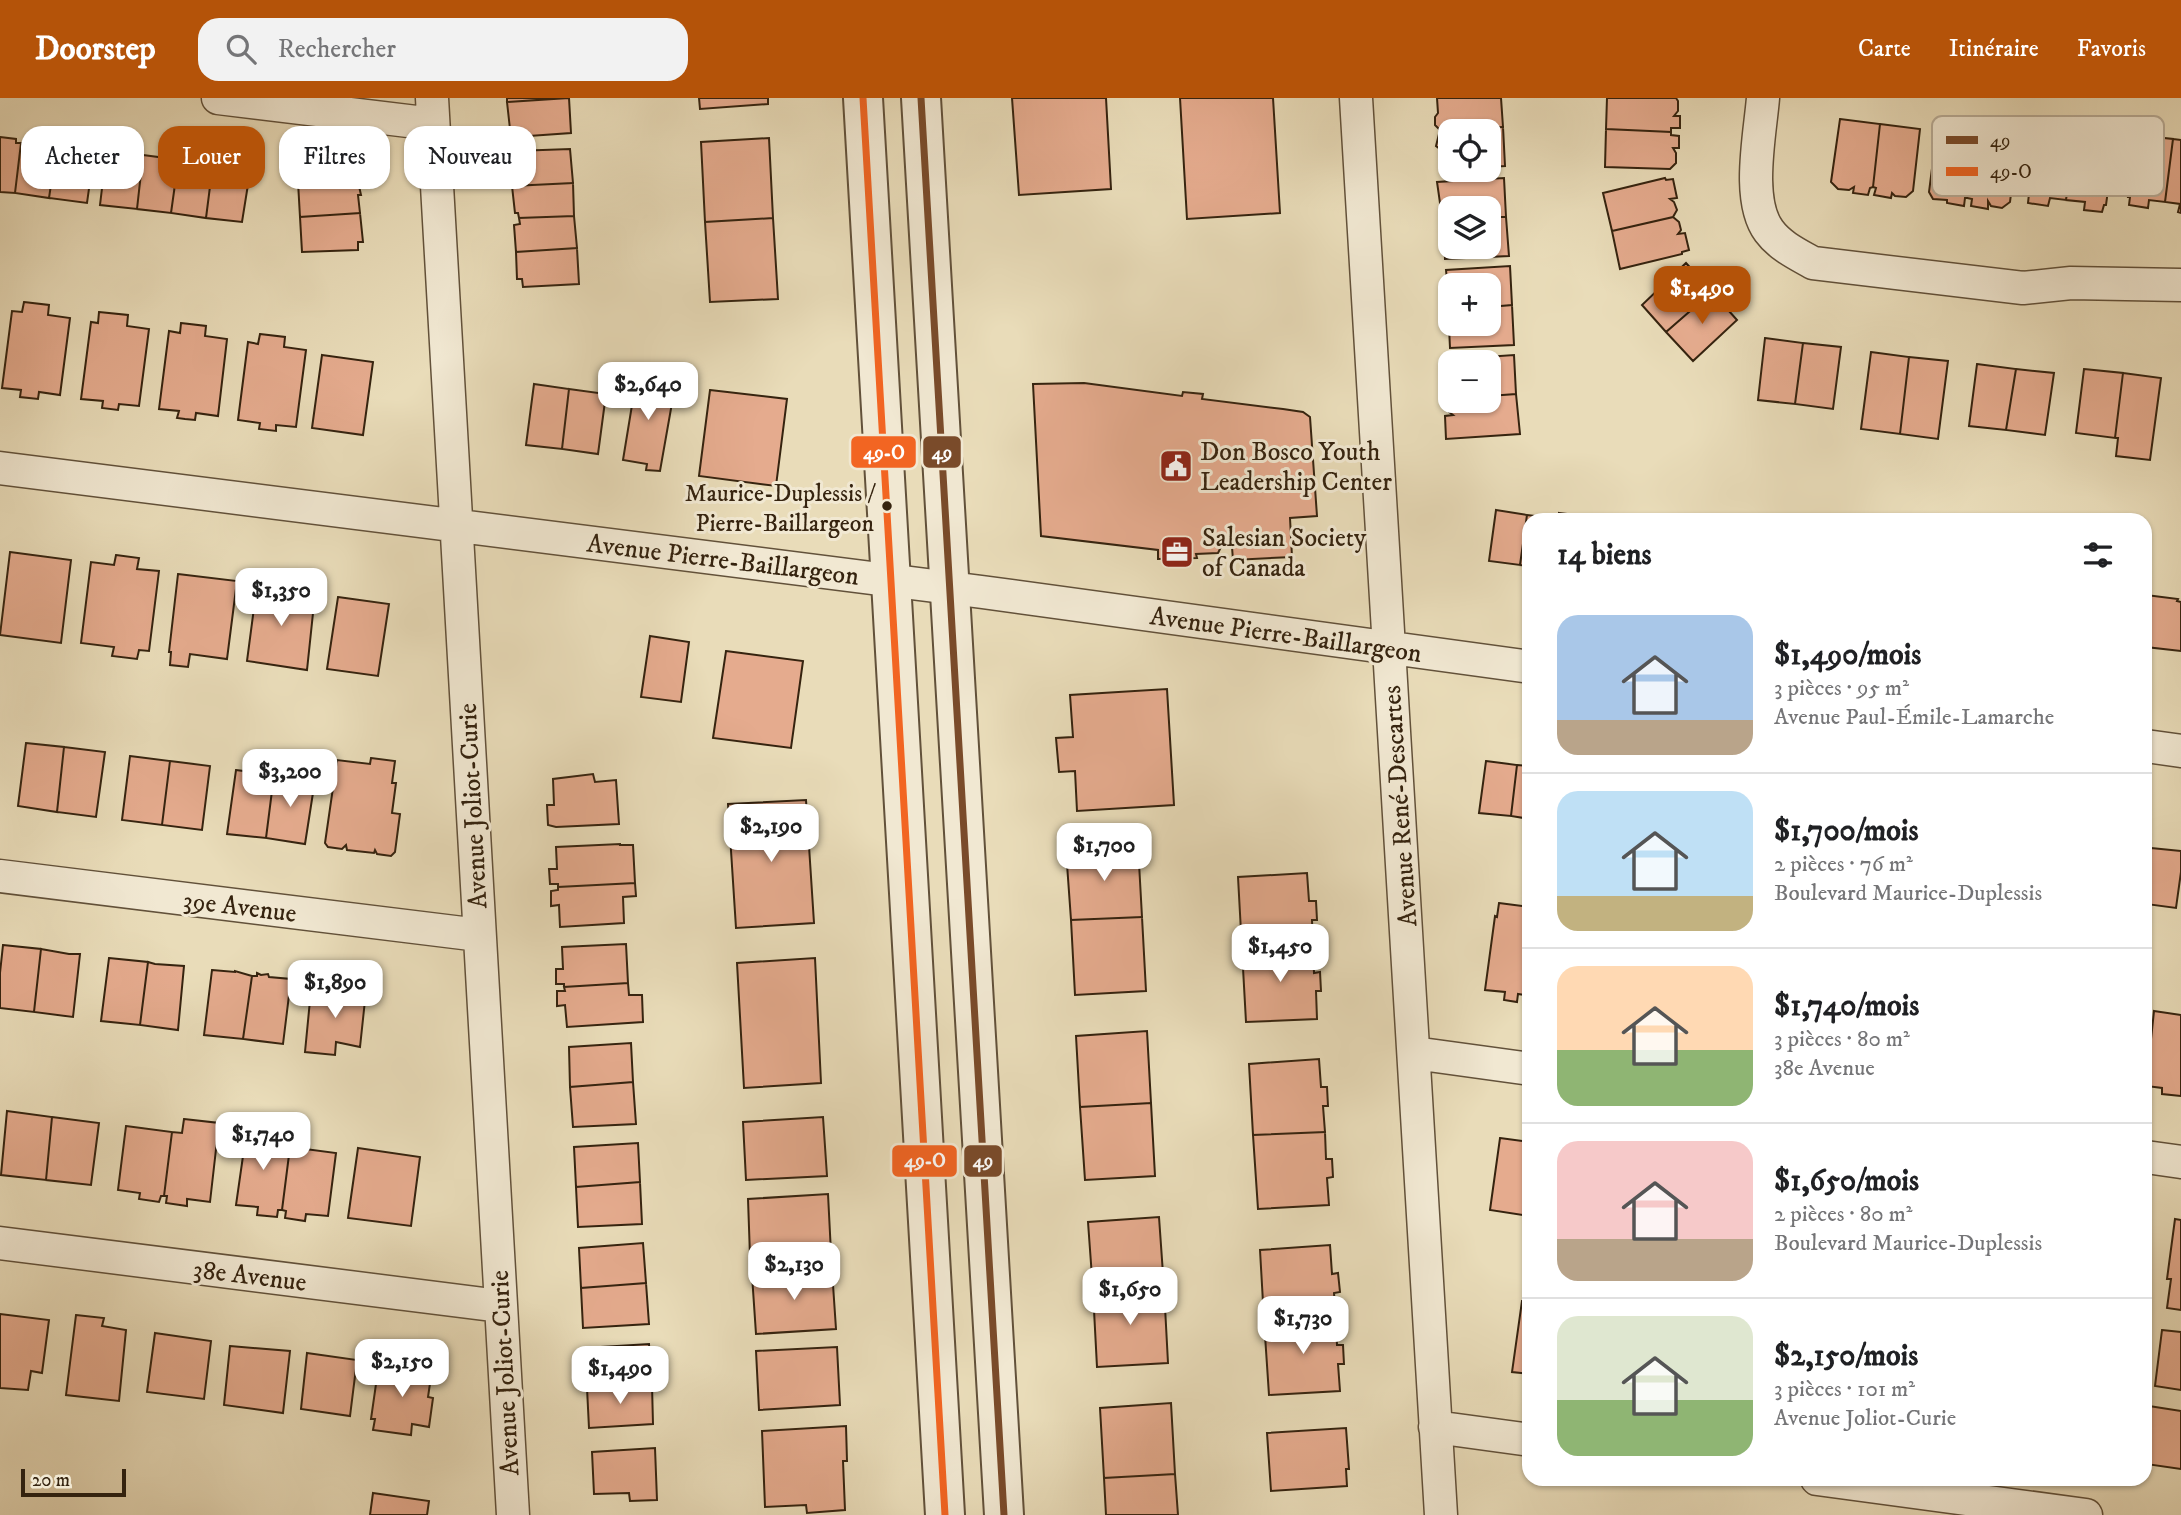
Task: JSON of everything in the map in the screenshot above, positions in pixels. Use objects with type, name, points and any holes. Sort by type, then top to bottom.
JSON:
[{"type":"street","points":[[218,98],[432,111]]},
{"type":"street","points":[[863,98],[945,1515]]},
{"type":"street","points":[[921,98],[1004,1515]]},
{"type":"street","name":"Avenue René-Descartes","points":[[1356,98],[1441,1515]]},
{"type":"street","points":[[1763,98],[1757,203],[1769,230],[1788,249],[1813,262],[2023,288],[2071,283],[2181,285]]},
{"type":"street","name":"Avenue Joliot-Curie","points":[[432,111],[513,1515]]},
{"type":"street","name":"Avenue Pierre-Baillargeon","points":[[0,468],[950,588],[1522,666]]},
{"type":"street","points":[[2152,747],[2181,751]]},
{"type":"street","name":"39e Avenue","points":[[0,876],[479,935]]},
{"type":"street","points":[[1414,1053],[1522,1068]]},
{"type":"street","points":[[2152,1158],[2181,1162]]},
{"type":"street","name":"38e Avenue","points":[[0,1243],[500,1306]]},
{"type":"street","points":[[1436,1427],[1522,1439]]},
{"type":"street","points":[[1869,1486],[2086,1515]]},
{"type":"building","points":[[507,98],[565,98],[507,102]]},
{"type":"building","points":[[569,98],[571,133],[536,136],[536,126],[510,126],[507,102]]},
{"type":"building","points":[[699,98],[768,98],[768,104],[700,109]]},
{"type":"building","points":[[1012,98],[1106,98],[1111,189],[1019,195]]},
{"type":"building","points":[[1180,98],[1273,98],[1280,213],[1187,219]]},
{"type":"building","points":[[1437,98],[1501,98],[1503,127],[1501,119],[1438,119],[1438,128],[1435,125],[1435,117],[1438,113]]},
{"type":"building","points":[[1607,98],[1676,98],[1678,111],[1674,116],[1680,116],[1680,128],[1671,128],[1671,132],[1606,129]]},
{"type":"building","points":[[1840,119],[1880,124],[1873,187],[1868,195],[1853,193],[1854,187],[1849,190],[1838,189],[1831,182]]},
{"type":"building","points":[[1880,124],[1920,129],[1913,191],[1906,197],[1892,193],[1891,198],[1874,195]]},
{"type":"building","points":[[1501,127],[1505,166],[1501,166]]},
{"type":"building","points":[[1606,129],[1671,132],[1671,135],[1679,136],[1679,148],[1673,148],[1676,163],[1670,169],[1605,167]]},
{"type":"building","points":[[0,137],[16,139],[16,143],[21,143],[15,193],[0,192]]},
{"type":"building","points":[[769,138],[773,218],[705,222],[701,142]]},
{"type":"building","points":[[2164,138],[2173,139],[2165,202],[2149,200],[2148,208],[2129,205],[2128,197],[2164,196]]},
{"type":"building","points":[[2173,139],[2181,140],[2181,213],[2178,212],[2180,204],[2165,202]]},
{"type":"building","points":[[21,143],[21,189],[50,189],[49,198],[15,193]]},
{"type":"building","points":[[570,149],[573,183],[536,185],[536,150]]},
{"type":"building","points":[[144,155],[158,157],[158,189],[174,189],[171,213],[137,209],[139,189],[144,189]]},
{"type":"building","points":[[1932,168],[1932,196],[1967,198],[1964,206],[1947,203],[1947,200],[1933,199],[1929,192]]},
{"type":"building","points":[[1501,178],[1504,178],[1506,217],[1501,217],[1501,196],[1439,196],[1437,182],[1501,182]]},
{"type":"building","points":[[1665,178],[1673,179],[1677,198],[1670,199],[1677,210],[1673,217],[1612,231],[1603,193]]},
{"type":"building","points":[[573,183],[574,216],[519,218],[518,213],[515,213],[512,189],[536,189],[536,185]]},
{"type":"building","points":[[50,189],[89,189],[87,203],[49,198]]},
{"type":"building","points":[[102,189],[139,189],[137,209],[100,205]]},
{"type":"building","points":[[174,189],[210,189],[206,218],[171,213]]},
{"type":"building","points":[[210,189],[247,189],[242,222],[206,218]]},
{"type":"building","points":[[298,189],[360,189],[360,213],[300,217]]},
{"type":"building","points":[[2011,196],[2010,202],[2002,208],[1991,206],[1988,201],[1988,209],[1971,206],[1972,199],[1967,198]]},
{"type":"building","points":[[2029,196],[2067,196],[2066,200],[2050,198],[2048,206],[2028,203]]},
{"type":"building","points":[[2067,196],[2107,196],[2102,212],[2084,210],[2085,202],[2066,200]]},
{"type":"building","points":[[360,213],[363,242],[358,242],[358,250],[302,252],[300,217]]},
{"type":"building","points":[[574,216],[577,248],[516,252],[514,225],[520,224],[519,218]]},
{"type":"building","points":[[1501,217],[1506,217],[1509,256],[1501,256]]},
{"type":"building","points":[[1673,217],[1679,222],[1681,230],[1678,234],[1685,233],[1689,250],[1620,269],[1612,231]]},
{"type":"building","points":[[773,218],[778,299],[710,302],[705,222]]},
{"type":"building","points":[[577,248],[579,284],[523,287],[522,279],[517,279],[516,252]]},
{"type":"building","points":[[1686,263],[1712,292],[1666,332],[1642,305]]},
{"type":"building","points":[[1510,266],[1512,305],[1501,306],[1501,273],[1446,273],[1446,270]]},
{"type":"building","points":[[1712,292],[1737,320],[1693,361],[1666,332]]},
{"type":"building","points":[[24,302],[49,305],[48,315],[70,318],[60,395],[39,392],[38,399],[20,397],[21,390],[2,388],[12,311],[22,312]]},
{"type":"building","points":[[1512,305],[1514,345],[1450,348],[1449,336],[1501,336],[1501,306]]},
{"type":"building","points":[[99,312],[128,315],[127,326],[149,329],[139,406],[119,404],[118,410],[102,408],[103,401],[81,399],[91,322],[98,323]]},
{"type":"building","points":[[181,323],[206,326],[205,336],[227,339],[218,416],[196,413],[195,420],[185,419],[177,418],[179,411],[159,409],[169,331],[180,333]]},
{"type":"building","points":[[260,334],[285,337],[284,347],[306,350],[296,427],[276,425],[276,431],[259,429],[260,423],[238,420],[248,342],[258,344]]},
{"type":"building","points":[[1765,338],[1803,343],[1795,404],[1758,400]]},
{"type":"building","points":[[1803,343],[1841,347],[1833,409],[1795,404]]},
{"type":"building","points":[[1871,352],[1909,357],[1900,434],[1861,429]]},
{"type":"building","points":[[322,355],[373,362],[363,435],[312,428]]},
{"type":"building","points":[[1514,355],[1516,394],[1501,395],[1501,356]]},
{"type":"building","points":[[1909,357],[1948,361],[1938,439],[1900,434]]},
{"type":"building","points":[[1977,364],[2016,369],[2006,430],[1969,426]]},
{"type":"building","points":[[2016,369],[2054,373],[2045,435],[2006,430]]},
{"type":"building","points":[[2084,369],[2123,373],[2115,438],[2076,433]]},
{"type":"building","points":[[2123,373],[2161,378],[2150,460],[2116,456],[2118,438],[2115,438]]},
{"type":"building","points":[[630,377],[675,386],[660,471],[646,470],[647,464],[623,460],[633,399],[627,398]]},
{"type":"building","name":"Don Bosco Youth Leadership Center","points":[[1084,383],[1182,396],[1183,392],[1203,394],[1202,399],[1303,412],[1310,417],[1317,516],[1290,518],[1292,557],[1233,560],[1232,547],[1221,547],[1218,553],[1196,554],[1197,558],[1158,559],[1158,550],[1041,536],[1033,384]]},
{"type":"building","points":[[534,384],[569,389],[562,449],[526,445]]},
{"type":"building","points":[[569,389],[606,394],[598,454],[562,449]]},
{"type":"building","points":[[710,390],[787,399],[776,486],[699,476]]},
{"type":"building","points":[[1516,394],[1520,434],[1446,439],[1445,416],[1453,415],[1450,413],[1501,413],[1501,395]]},
{"type":"building","points":[[1496,510],[1522,514],[1520,565],[1489,561]]},
{"type":"building","points":[[10,552],[71,560],[61,643],[0,635]]},
{"type":"building","points":[[116,555],[139,558],[137,569],[159,571],[149,651],[139,650],[137,659],[112,656],[114,647],[81,643],[91,562],[114,565]]},
{"type":"building","points":[[178,574],[237,581],[227,659],[190,654],[188,667],[170,665],[169,652]]},
{"type":"building","points":[[257,585],[315,594],[307,670],[247,661]]},
{"type":"building","points":[[2152,596],[2178,599],[2177,601],[2181,602],[2181,651],[2152,648]]},
{"type":"building","points":[[338,597],[389,604],[378,676],[327,669]]},
{"type":"building","points":[[650,636],[689,642],[681,702],[641,697]]},
{"type":"building","points":[[726,651],[803,661],[791,748],[713,738]]},
{"type":"building","points":[[1167,689],[1174,805],[1077,811],[1075,771],[1059,772],[1056,738],[1073,737],[1070,695]]},
{"type":"building","points":[[26,743],[64,747],[57,812],[18,806]]},
{"type":"building","points":[[64,747],[105,752],[96,817],[57,812]]},
{"type":"building","points":[[130,756],[170,761],[162,825],[122,820]]},
{"type":"building","points":[[371,758],[395,761],[392,783],[396,783],[392,813],[400,814],[395,852],[391,856],[377,854],[375,850],[374,853],[347,850],[346,845],[342,849],[328,847],[325,843],[337,760],[370,764]]},
{"type":"building","points":[[170,761],[210,766],[202,830],[162,825]]},
{"type":"building","points":[[1486,761],[1517,765],[1511,816],[1479,813]]},
{"type":"building","points":[[1517,765],[1522,765],[1522,818],[1511,816]]},
{"type":"building","points":[[236,770],[274,775],[266,838],[227,834]]},
{"type":"building","points":[[593,774],[595,782],[616,780],[619,824],[556,827],[548,825],[547,805],[554,805],[553,779]]},
{"type":"building","points":[[274,775],[315,780],[305,844],[266,838]]},
{"type":"building","points":[[806,800],[814,923],[736,928],[728,804]]},
{"type":"building","points":[[633,845],[635,883],[558,887],[558,884],[550,884],[549,869],[557,869],[556,847]]},
{"type":"building","points":[[1138,845],[1142,917],[1071,920],[1066,850]]},
{"type":"building","points":[[2152,848],[2181,851],[2176,908],[2152,905]]},
{"type":"building","points":[[1307,873],[1309,901],[1316,901],[1317,920],[1312,920],[1313,946],[1242,950],[1238,877]]},
{"type":"building","points":[[635,883],[636,896],[623,897],[624,923],[560,927],[559,905],[551,906],[551,891],[558,890],[558,887]]},
{"type":"building","points":[[1499,903],[1522,906],[1522,995],[1518,994],[1517,1002],[1504,1000],[1505,992],[1485,990],[1495,916],[1497,917]]},
{"type":"building","points":[[1142,917],[1146,991],[1075,995],[1071,920]]},
{"type":"building","points":[[626,944],[628,983],[564,987],[564,984],[556,984],[556,969],[563,969],[562,947]]},
{"type":"building","points":[[3,945],[41,949],[34,1012],[0,1008]]},
{"type":"building","points":[[1313,946],[1314,973],[1320,972],[1321,991],[1316,991],[1317,1019],[1246,1022],[1242,950]]},
{"type":"building","points":[[41,949],[80,954],[73,1017],[34,1012]]},
{"type":"building","points":[[109,958],[148,962],[140,1025],[101,1021]]},
{"type":"building","points":[[815,958],[821,1083],[744,1088],[737,963]]},
{"type":"building","points":[[148,962],[184,966],[178,1030],[140,1025]]},
{"type":"building","points":[[212,970],[235,971],[252,976],[243,1039],[204,1035]]},
{"type":"building","points":[[257,973],[291,979],[283,1044],[243,1039],[252,976],[257,976]]},
{"type":"building","points":[[628,983],[629,995],[642,995],[643,1022],[567,1027],[565,1005],[557,1006],[557,991],[565,991],[564,987]]},
{"type":"building","points":[[341,988],[366,991],[360,1047],[336,1042],[335,1055],[305,1052],[311,990],[329,992],[341,991]]},
{"type":"building","points":[[2154,1011],[2181,1015],[2181,1096],[2162,1094],[2162,1088],[2152,1087]]},
{"type":"building","points":[[1147,1031],[1151,1103],[1080,1107],[1076,1036]]},
{"type":"building","points":[[631,1043],[633,1082],[570,1087],[569,1047]]},
{"type":"building","points":[[1319,1059],[1321,1087],[1327,1087],[1328,1106],[1323,1106],[1325,1132],[1253,1135],[1249,1064]]},
{"type":"building","points":[[633,1082],[636,1124],[573,1127],[570,1087]]},
{"type":"building","points":[[1151,1103],[1155,1176],[1085,1180],[1080,1107]]},
{"type":"building","points":[[7,1111],[52,1117],[46,1180],[1,1175]]},
{"type":"building","points":[[52,1117],[99,1123],[91,1185],[46,1180]]},
{"type":"building","points":[[823,1117],[827,1176],[746,1180],[743,1122]]},
{"type":"building","points":[[184,1119],[219,1123],[210,1202],[187,1199],[187,1206],[166,1203],[167,1196],[164,1196],[172,1132],[182,1133]]},
{"type":"building","points":[[126,1126],[172,1132],[164,1196],[161,1196],[159,1202],[139,1199],[140,1193],[118,1190]]},
{"type":"building","points":[[247,1128],[282,1133],[280,1145],[290,1147],[282,1210],[278,1210],[277,1217],[257,1215],[258,1207],[236,1205]]},
{"type":"building","points":[[1325,1132],[1326,1159],[1332,1159],[1333,1177],[1327,1178],[1329,1205],[1258,1209],[1253,1135]]},
{"type":"building","points":[[1500,1138],[1522,1141],[1522,1215],[1490,1210]]},
{"type":"building","points":[[638,1143],[640,1182],[576,1187],[574,1147]]},
{"type":"building","points":[[290,1147],[336,1153],[328,1216],[306,1214],[305,1221],[285,1218],[286,1211],[282,1210]]},
{"type":"building","points":[[358,1148],[420,1157],[411,1226],[348,1218]]},
{"type":"building","points":[[640,1182],[642,1224],[578,1227],[576,1187]]},
{"type":"building","points":[[828,1194],[831,1253],[750,1256],[748,1199]]},
{"type":"building","points":[[1159,1217],[1164,1288],[1093,1291],[1088,1222]]},
{"type":"building","points":[[2175,1219],[2181,1220],[2181,1310],[2167,1308],[2171,1279],[2167,1279]]},
{"type":"building","points":[[643,1243],[646,1283],[581,1288],[579,1248]]},
{"type":"building","points":[[1330,1245],[1332,1274],[1338,1273],[1340,1292],[1334,1293],[1336,1318],[1264,1320],[1260,1250]]},
{"type":"building","points":[[832,1270],[836,1329],[756,1334],[752,1275]]},
{"type":"building","points":[[646,1283],[649,1324],[583,1328],[581,1288]]},
{"type":"building","points":[[1164,1288],[1168,1363],[1097,1367],[1093,1291]]},
{"type":"building","points":[[1522,1301],[1522,1373],[1512,1372]]},
{"type":"building","points":[[0,1314],[49,1320],[42,1373],[31,1371],[28,1390],[0,1388]]},
{"type":"building","points":[[76,1315],[104,1318],[102,1326],[126,1330],[119,1401],[66,1395]]},
{"type":"building","points":[[1336,1318],[1337,1345],[1343,1345],[1344,1364],[1338,1364],[1340,1391],[1269,1395],[1264,1320]]},
{"type":"building","points":[[2162,1330],[2181,1332],[2181,1390],[2155,1386]]},
{"type":"building","points":[[155,1333],[211,1341],[204,1399],[147,1392]]},
{"type":"building","points":[[649,1344],[652,1385],[587,1388],[585,1348]]},
{"type":"building","points":[[230,1346],[290,1351],[283,1413],[224,1405]]},
{"type":"building","points":[[837,1347],[840,1405],[759,1410],[756,1351]]},
{"type":"building","points":[[307,1353],[357,1360],[350,1416],[301,1409]]},
{"type":"building","points":[[379,1363],[432,1370],[428,1397],[433,1398],[429,1427],[412,1424],[411,1435],[373,1430],[375,1419],[371,1419]]},
{"type":"building","points":[[652,1385],[653,1424],[589,1428],[587,1388]]},
{"type":"building","points":[[1171,1403],[1175,1474],[1104,1478],[1100,1408]]},
{"type":"building","points":[[2152,1406],[2181,1411],[2181,1469],[2152,1465]]},
{"type":"building","points":[[846,1426],[847,1461],[843,1461],[845,1510],[807,1513],[806,1505],[765,1507],[762,1431]]},
{"type":"building","points":[[1346,1428],[1349,1469],[1346,1469],[1347,1486],[1271,1491],[1267,1433]]},
{"type":"building","points":[[655,1448],[657,1500],[630,1501],[629,1493],[594,1494],[592,1452]]},
{"type":"building","points":[[1175,1474],[1178,1515],[1106,1515],[1104,1478]]},
{"type":"building","points":[[373,1493],[429,1501],[427,1515],[370,1515]]},
{"type":"transit line","name":"49-O","points":[[863,98],[945,1515]]},
{"type":"transit line","name":"49","points":[[921,98],[1004,1515]]},
{"type":"place","name":"Don Bosco Youth Leadership Center","points":[[1176,466]]},
{"type":"place","name":"Maurice-Duplessis / Pierre-Baillargeon","points":[[887,506]]},
{"type":"place","name":"Salesian Society of Canada","points":[[1177,552]]}]
